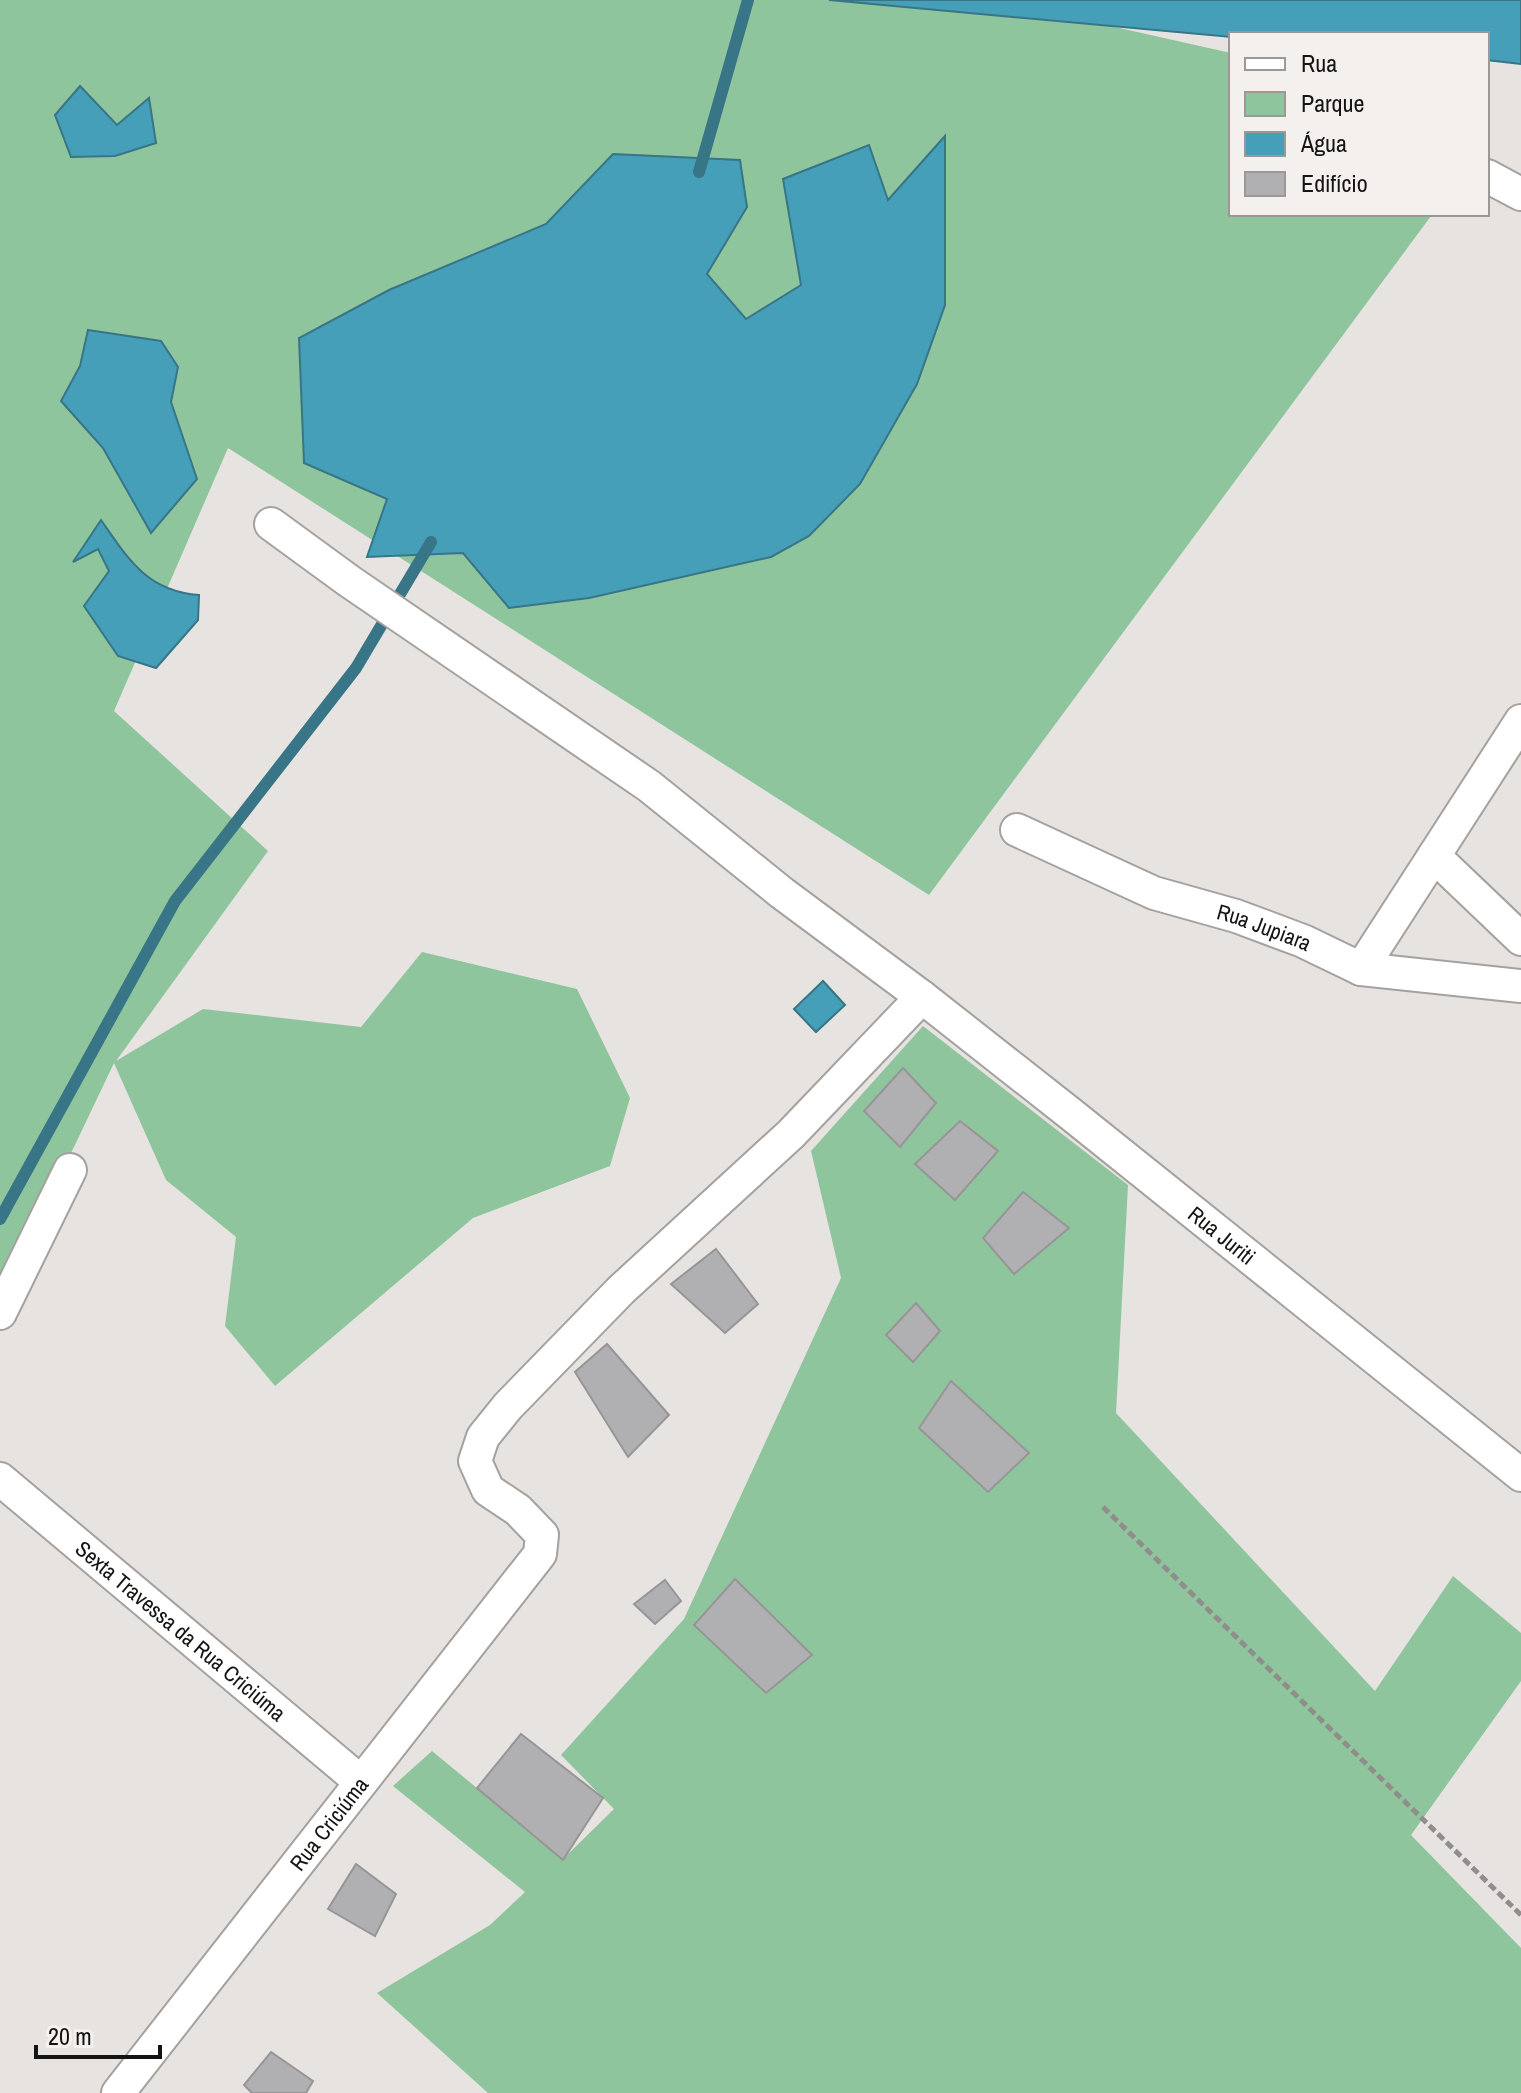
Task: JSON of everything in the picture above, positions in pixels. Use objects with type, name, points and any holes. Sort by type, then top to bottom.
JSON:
[{"type":"street","points":[[1489,177],[1521,194]]},
{"type":"street","name":"Rua Juriti","points":[[271,524],[424,633],[649,786],[782,893],[922,997],[1214,1227],[1521,1475]]},
{"type":"street","points":[[1361,969],[1521,721]]},
{"type":"street","name":"Rua Jupiara","points":[[1017,830],[1154,893],[1236,916],[1303,941],[1361,969],[1521,986]]},
{"type":"street","points":[[1434,856],[1521,939]]},
{"type":"street","name":"Rua Criciúma","points":[[118,2093],[540,1554],[542,1535],[518,1510],[488,1490],[475,1461],[483,1437],[508,1406],[621,1290],[791,1134],[922,997]]},
{"type":"street","points":[[0,1313],[70,1170]]},
{"type":"street","name":"Sexta Travessa da Rua Criciúma","points":[[0,1479],[361,1782]]},
{"type":"path","points":[[1103,1507],[1521,1915]]},
{"type":"green space","points":[[0,0],[868,0],[1106,25],[1229,53],[1229,216],[1431,216],[929,895],[228,448],[114,711],[268,851],[116,1061],[203,1009],[361,1027],[422,952],[577,989],[630,1098],[610,1166],[473,1218],[275,1386],[225,1326],[236,1237],[166,1180],[114,1063],[0,1289]]},
{"type":"green space","points":[[923,1026],[1128,1185],[1116,1413],[1375,1691],[1453,1576],[1521,1633],[1521,1681],[1411,1835],[1521,1948],[1521,2093],[488,2093],[377,1993],[490,1925],[525,1892],[393,1786],[432,1751],[563,1859],[614,1809],[561,1755],[684,1619],[841,1278],[811,1151]]},
{"type":"water","points":[[829,0],[1521,0],[1521,64],[1489,60],[1489,32],[1229,32],[1229,37]]},
{"type":"water","points":[[80,86],[117,125],[149,98],[156,143],[115,156],[71,157],[55,115]]},
{"type":"water","points":[[945,136],[945,305],[917,384],[860,484],[809,536],[771,557],[589,598],[509,608],[463,553],[367,557],[387,499],[304,463],[299,338],[389,290],[546,224],[613,154],[740,160],[747,207],[707,274],[746,319],[801,285],[783,179],[869,145],[888,200]]},
{"type":"water","points":[[88,330],[161,341],[178,367],[171,402],[197,479],[151,533],[103,448],[61,401],[80,366]]},
{"type":"water","points":[[101,520],[130,560],[152,580],[181,592],[199,595],[198,620],[156,668],[118,656],[84,606],[109,571],[98,549],[73,562]]},
{"type":"water","points":[[823,981],[845,1005],[816,1032],[794,1009]]},
{"type":"building","points":[[903,1068],[936,1103],[900,1147],[864,1111]]},
{"type":"building","points":[[960,1121],[998,1151],[955,1200],[915,1164]]},
{"type":"building","points":[[1023,1192],[1069,1228],[1014,1274],[983,1238]]},
{"type":"building","points":[[716,1249],[758,1304],[725,1333],[671,1284]]},
{"type":"building","points":[[916,1303],[940,1331],[913,1362],[886,1335]]},
{"type":"building","points":[[607,1344],[669,1415],[628,1457],[575,1372]]},
{"type":"building","points":[[951,1381],[1029,1453],[988,1492],[919,1428]]},
{"type":"building","points":[[735,1579],[812,1655],[766,1693],[694,1625]]},
{"type":"building","points":[[665,1580],[681,1601],[655,1624],[634,1604]]},
{"type":"building","points":[[521,1734],[603,1798],[563,1860],[477,1788]]},
{"type":"building","points":[[356,1864],[396,1894],[375,1936],[328,1909]]},
{"type":"building","points":[[271,2052],[313,2081],[306,2093],[252,2093],[244,2085]]},
{"type":"waterway","points":[[699,172],[748,0]]},
{"type":"waterway","points":[[0,1219],[175,901],[356,668],[431,542]]}]
